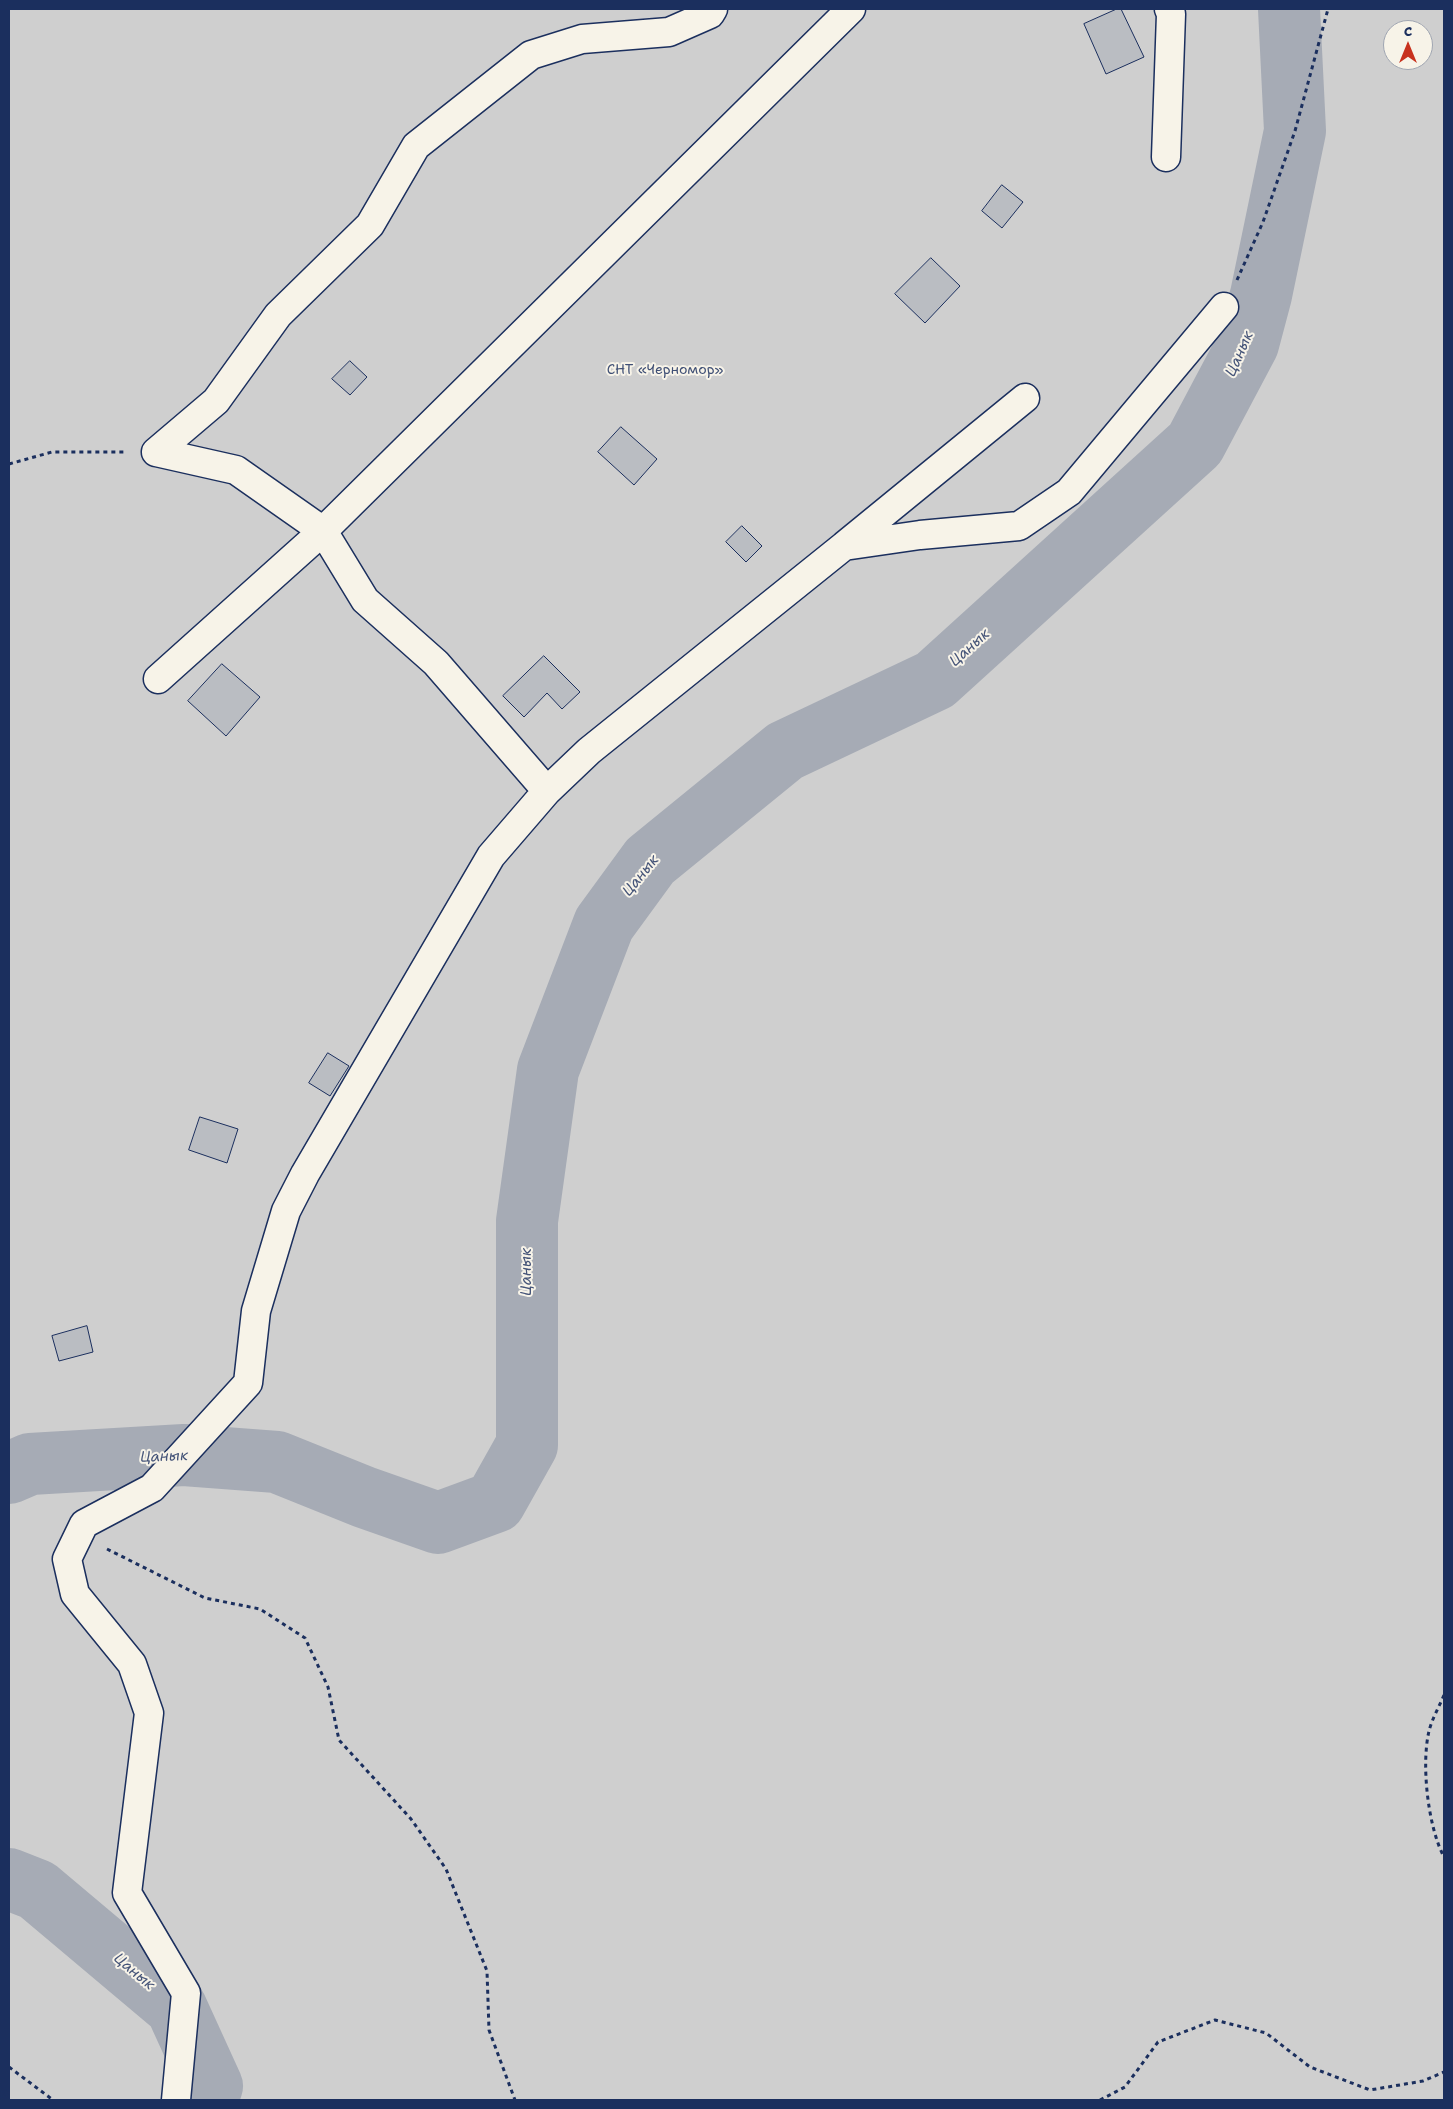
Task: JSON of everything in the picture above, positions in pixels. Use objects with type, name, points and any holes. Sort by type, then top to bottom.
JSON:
[{"type":"lane","points":[[156,452],[216,401],[278,315],[370,225],[416,146],[500,79],[531,55],[582,40],[669,32],[710,14],[713,9]]},
{"type":"lane","points":[[158,679],[323,531],[851,9]]},
{"type":"lane","points":[[1166,157],[1171,14],[1169,9]]},
{"type":"lane","points":[[844,546],[920,535],[1019,526],[1069,492],[1224,307]]},
{"type":"lane","points":[[176,2100],[186,1993],[127,1892],[149,1713],[132,1664],[75,1594],[67,1559],[78,1535],[84,1524],[152,1488],[248,1383],[256,1311],[286,1211],[491,856],[547,792],[589,751],[1025,398]]},
{"type":"lane","points":[[156,452],[236,470],[323,531],[365,600],[436,663],[547,792]]},
{"type":"path","points":[[1224,307],[1263,222],[1295,131],[1328,9]]},
{"type":"path","points":[[9,464],[52,452],[156,452]]},
{"type":"path","points":[[78,1535],[205,1598],[260,1609],[305,1638],[328,1687],[339,1740],[410,1819],[446,1869],[487,1972],[490,2030],[515,2100]]},
{"type":"path","points":[[1444,1695],[1429,1731],[1425,1779],[1436,1843],[1444,1857]]},
{"type":"path","points":[[1100,2100],[1125,2087],[1158,2042],[1214,2020],[1266,2033],[1310,2067],[1370,2090],[1423,2081],[1444,2072]]},
{"type":"path","points":[[9,2067],[53,2100]]},
{"type":"green space","name":"СНТ «Черномор»","points":[[9,9],[1444,9],[1444,2100],[9,2100]]},
{"type":"building","points":[[1117,9],[1121,9],[1144,57],[1106,74],[1084,24]]},
{"type":"building","points":[[1002,185],[1023,202],[1002,228],[982,211]]},
{"type":"building","points":[[931,258],[960,286],[925,323],[895,294]]},
{"type":"building","points":[[350,361],[367,377],[350,395],[332,379]]},
{"type":"building","points":[[621,427],[657,459],[634,485],[598,452]]},
{"type":"building","points":[[742,526],[762,546],[746,562],[726,542]]},
{"type":"building","points":[[544,656],[580,692],[562,709],[547,693],[524,717],[503,696]]},
{"type":"building","points":[[222,664],[260,697],[226,736],[188,701]]},
{"type":"building","points":[[328,1053],[349,1066],[330,1096],[309,1083]]},
{"type":"building","points":[[200,1117],[238,1129],[227,1163],[189,1150]]},
{"type":"building","points":[[87,1326],[93,1352],[59,1361],[52,1336]]},
{"type":"waterway","name":"Цанык","points":[[9,1473],[30,1464],[184,1455],[277,1462],[364,1497],[438,1523],[495,1502],[527,1445],[527,1221],[548,1070],[604,924],[650,861],[785,751],[935,680],[1195,444],[1248,344],[1261,295],[1295,131],[1289,9]]},
{"type":"waterway","name":"Цанык","points":[[9,1879],[37,1890],[176,2007],[212,2086],[207,2100]]}]
